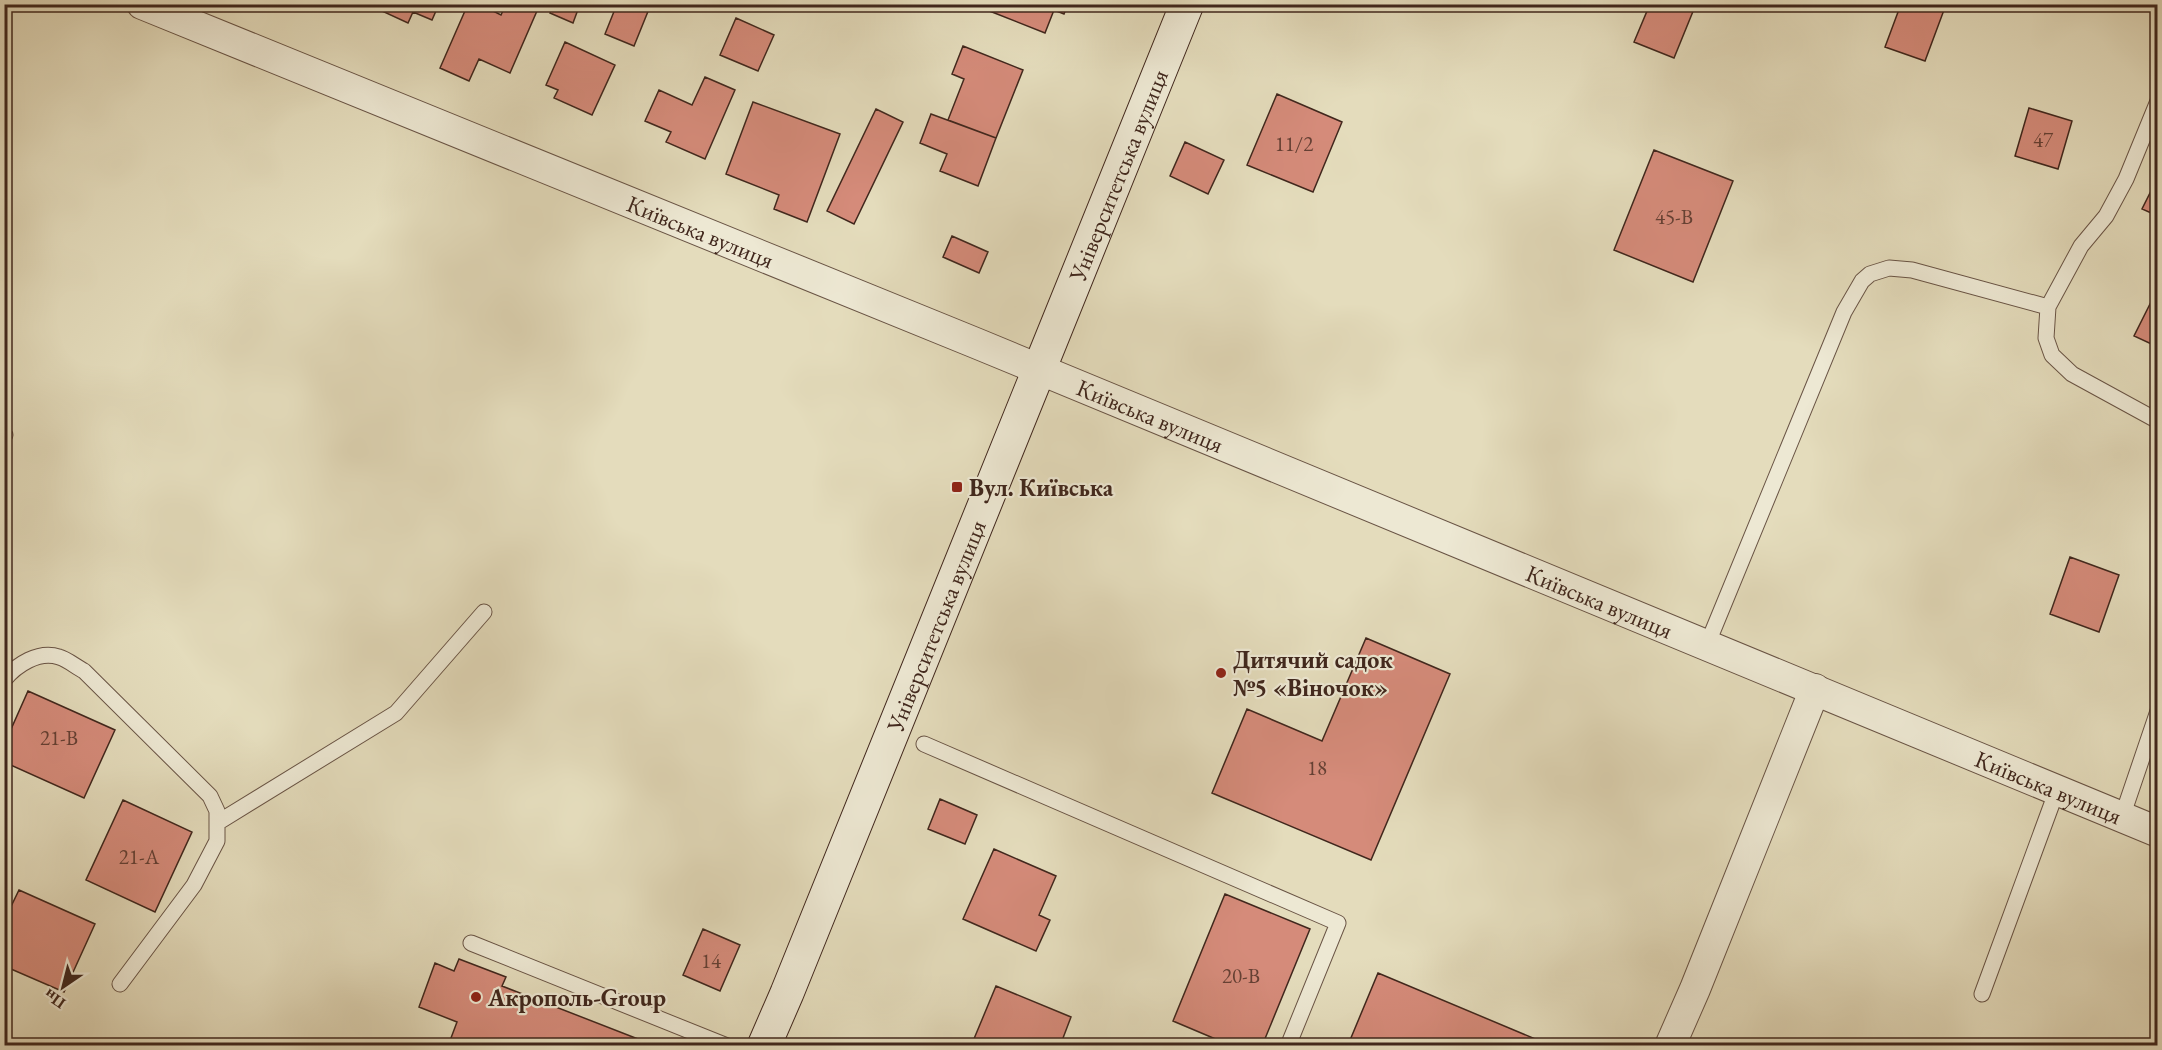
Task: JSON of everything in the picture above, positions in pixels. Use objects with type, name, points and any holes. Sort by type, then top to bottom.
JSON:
[{"type":"main road","name":"Університетська вулиця","points":[[764,1046],[1187,4]]},
{"type":"street","name":"Київська вулиця","points":[[142,4],[197,15],[1038,369],[2157,832]]},
{"type":"street","points":[[1670,1046],[1815,689]]},
{"type":"lane","points":[[2157,101],[2126,179],[2106,216],[2081,246],[2048,307],[2046,338],[2052,355],[2072,374],[2157,421]]},
{"type":"lane","points":[[1707,645],[1844,312],[1862,281],[1870,274],[1889,268],[1912,270],[2048,307]]},
{"type":"lane","points":[[217,823],[396,713],[484,612]]},
{"type":"lane","points":[[4,680],[10,672],[30,660],[45,655],[59,657],[84,671],[210,796],[217,811],[217,841],[194,885],[120,984]]},
{"type":"lane","points":[[2122,817],[2157,711]]},
{"type":"lane","points":[[924,744],[1338,922],[1288,1046]]},
{"type":"lane","points":[[1982,994],[2057,790]]},
{"type":"lane","points":[[471,943],[727,1046]]},
{"type":"building","points":[[372,4],[439,4],[432,20],[413,12],[408,23],[371,6]]},
{"type":"building","points":[[468,4],[479,4],[501,15],[506,4],[540,4],[510,73],[479,59],[469,81],[440,68]]},
{"type":"building","points":[[553,4],[580,4],[573,23],[550,13]]},
{"type":"building","points":[[617,4],[651,4],[634,46],[605,34]]},
{"type":"building","points":[[990,4],[1068,4],[1064,14],[1054,10],[1045,33],[987,10]]},
{"type":"building","points":[[1632,4],[1696,4],[1674,58],[1634,42],[1647,11]]},
{"type":"building","points":[[1901,4],[1931,4],[1944,10],[1925,61],[1885,47]]},
{"type":"building","points":[[736,18],[774,35],[758,71],[720,55]]},
{"type":"building","points":[[565,42],[615,65],[592,115],[554,98],[558,90],[546,85]]},
{"type":"building","points":[[963,46],[1023,70],[996,138],[948,120],[964,79],[952,74]]},
{"type":"building","points":[[705,77],[735,90],[705,159],[666,142],[671,132],[645,121],[659,90],[692,105]]},
{"type":"building","points":[[1277,94],[1342,122],[1313,192],[1247,165]]},
{"type":"building","points":[[753,102],[840,134],[807,222],[774,209],[779,195],[726,174]]},
{"type":"building","points":[[2029,108],[2072,121],[2058,169],[2015,156]]},
{"type":"building","points":[[876,109],[903,122],[854,224],[827,211]]},
{"type":"building","points":[[931,114],[996,138],[978,186],[940,171],[947,154],[920,143]]},
{"type":"building","points":[[1185,142],[1224,160],[1208,194],[1170,176]]},
{"type":"building","points":[[1654,150],[1733,181],[1693,282],[1614,250]]},
{"type":"building","points":[[2158,177],[2158,216],[2142,209]]},
{"type":"building","points":[[952,236],[988,252],[979,273],[943,257]]},
{"type":"building","points":[[2158,288],[2158,347],[2134,336]]},
{"type":"building","points":[[2070,557],[2119,575],[2099,632],[2050,614]]},
{"type":"building","points":[[1366,638],[1450,674],[1371,860],[1212,793],[1247,709],[1322,741]]},
{"type":"building","points":[[28,691],[115,730],[84,798],[4,762],[4,745]]},
{"type":"building","points":[[940,799],[977,815],[965,844],[928,829]]},
{"type":"building","points":[[123,800],[192,832],[155,912],[86,880]]},
{"type":"building","points":[[994,849],[1056,876],[1039,915],[1050,920],[1036,951],[963,919]]},
{"type":"building","points":[[19,890],[95,924],[64,992],[4,966],[4,921]]},
{"type":"building","points":[[1225,894],[1310,929],[1262,1046],[1232,1046],[1173,1021]]},
{"type":"building","points":[[703,929],[740,945],[720,991],[683,975]]},
{"type":"building","name":"Акрополь-Group","points":[[459,959],[506,977],[502,986],[656,1046],[448,1046],[457,1022],[419,1007],[435,963],[454,971]]},
{"type":"building","points":[[1378,973],[1552,1046],[1348,1045]]},
{"type":"building","points":[[996,986],[1071,1017],[1060,1046],[971,1046]]},
{"type":"place","name":"Вул. Київська","points":[[957,487]]},
{"type":"place","name":"Дитячий садок №5 «Віночок»","points":[[1221,673]]},
{"type":"place","name":"Акрополь-Group","points":[[476,997]]}]
